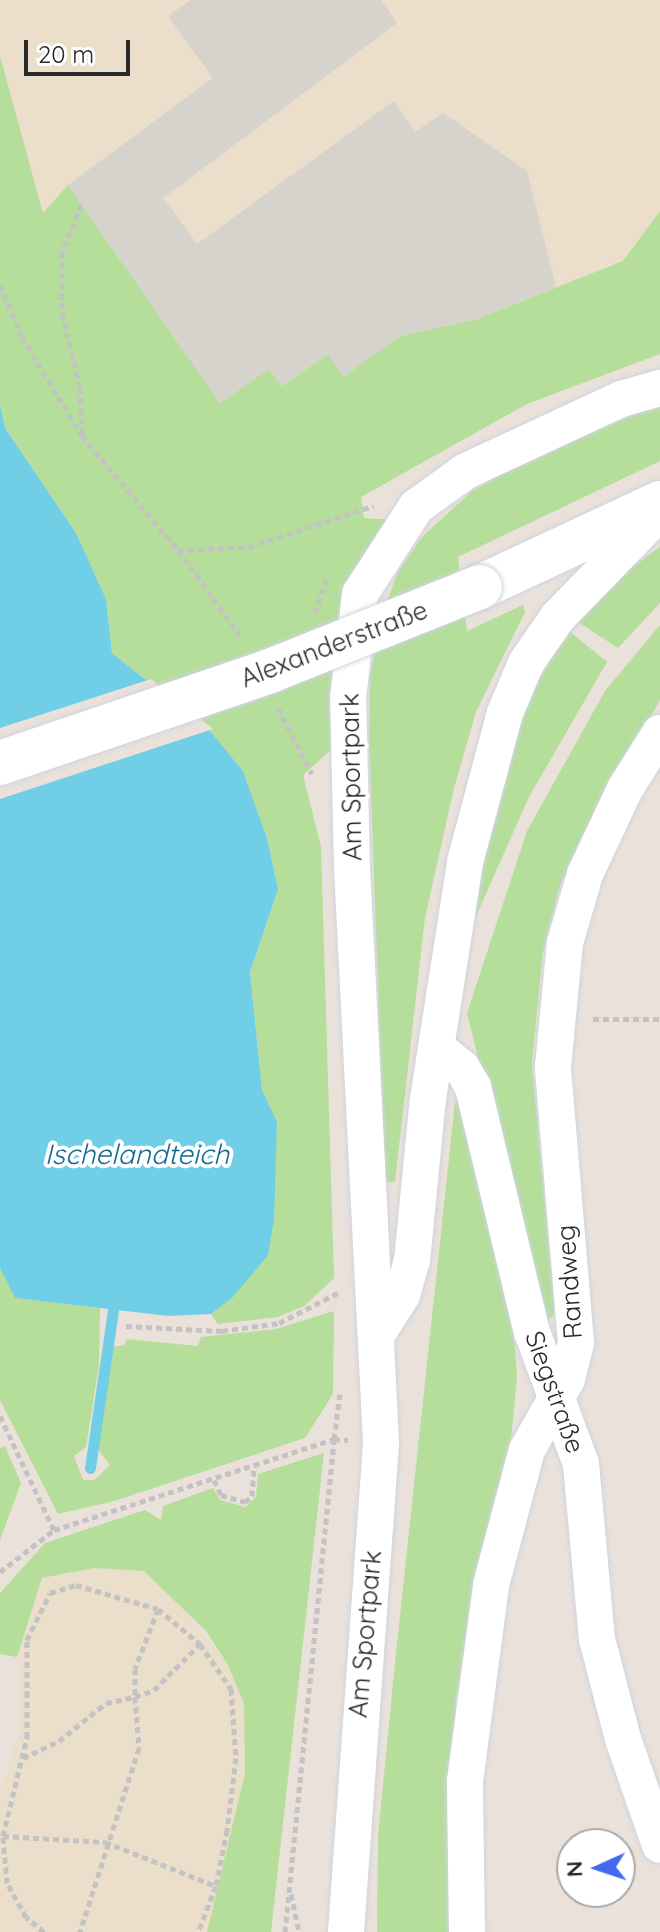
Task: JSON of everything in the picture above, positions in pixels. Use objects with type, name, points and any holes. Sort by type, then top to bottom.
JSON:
[{"type":"main road","name":"Alexanderstraße","points":[[0,763],[270,671],[480,587],[660,503]]},
{"type":"street","name":"Am Sportpark","points":[[346,1932],[381,1442],[348,698],[360,594],[416,507],[466,471],[621,399],[660,388]]},
{"type":"street","points":[[376,1336],[402,1295],[412,1261],[436,1047],[465,862],[505,713],[526,663],[558,617],[660,512]]},
{"type":"street","name":"Randweg","points":[[467,1932],[465,1781],[475,1678],[491,1585],[527,1450],[556,1399],[576,1343],[553,1067],[565,943],[585,874],[625,789],[660,733]]},
{"type":"street","name":"Siegstraße","points":[[436,1047],[462,1068],[473,1087],[532,1332],[581,1464],[597,1639],[623,1739],[660,1845]]},
{"type":"path","points":[[81,204],[62,253],[62,313],[80,388],[82,436]]},
{"type":"path","points":[[0,285],[22,337],[82,436],[178,550],[248,650]]},
{"type":"path","points":[[178,550],[249,547],[386,501],[416,507]]},
{"type":"path","points":[[275,702],[316,781]]},
{"type":"path","points":[[557,1018],[660,1019]]},
{"type":"path","points":[[342,1278],[342,1306]]},
{"type":"path","points":[[126,1326],[222,1331],[279,1323],[342,1291]]},
{"type":"path","points":[[285,1932],[342,1380]]},
{"type":"path","points":[[0,1416],[54,1530]]},
{"type":"path","points":[[0,1572],[54,1530],[334,1439],[381,1442]]},
{"type":"path","points":[[214,1480],[221,1495],[245,1502],[252,1496],[254,1466]]},
{"type":"path","points":[[44,1932],[26,1917],[7,1883],[3,1836],[23,1758],[27,1640],[50,1593],[76,1585],[158,1609],[200,1644],[231,1689],[236,1758],[216,1886],[198,1932]]},
{"type":"path","points":[[80,1932],[105,1842],[139,1748],[135,1669],[158,1609]]},
{"type":"path","points":[[23,1758],[59,1741],[106,1703],[154,1690],[200,1644]]},
{"type":"path","points":[[3,1836],[105,1842],[216,1886]]},
{"type":"path","points":[[290,1889],[299,1932]]},
{"type":"shaded area","points":[[0,0],[660,0],[660,211],[623,261],[477,319],[220,403],[69,186],[43,214],[0,56]]},
{"type":"shaded area","points":[[191,0],[381,0],[397,23],[163,198],[197,244],[394,101],[415,132],[443,113],[527,171],[556,287],[477,319],[400,336],[343,377],[328,354],[282,386],[269,369],[220,403],[68,185],[213,78],[168,16]]},
{"type":"shaded area","points":[[94,1568],[144,1571],[177,1600],[229,1665],[244,1704],[245,1773],[207,1932],[0,1932],[0,1793],[21,1726],[17,1657],[42,1578]]},
{"type":"green space","points":[[0,56],[43,213],[68,185],[220,403],[269,369],[282,386],[328,354],[343,377],[400,336],[477,319],[623,261],[660,211],[660,354],[527,404],[361,497],[364,518],[394,520],[339,743],[303,775],[321,847],[334,1278],[304,1306],[278,1317],[218,1324],[211,1314],[232,1298],[274,1171],[277,1122],[262,1090],[250,971],[278,889],[267,838],[243,771],[211,732],[112,653],[106,599],[76,533],[5,428],[0,404]]},
{"type":"green space","points":[[660,405],[660,461],[458,557],[467,631],[523,605],[525,612],[476,712],[454,788],[425,918],[395,1182],[385,1182],[369,740],[370,674],[386,604],[398,572],[422,537],[472,491],[546,449]]},
{"type":"green space","points":[[660,547],[660,603],[618,648],[575,620],[605,586]]},
{"type":"green space","points":[[660,625],[660,700],[560,885],[543,952],[532,1063],[554,1302],[554,1315],[547,1320],[541,1317],[467,1013],[527,831],[605,691]]},
{"type":"green space","points":[[568,630],[607,662],[529,797],[465,941],[491,814],[529,697]]},
{"type":"green space","points":[[465,1101],[513,1323],[517,1377],[510,1451],[456,1697],[451,1932],[377,1932],[378,1835],[396,1653],[455,1102]]},
{"type":"green space","points":[[0,1268],[15,1298],[100,1308],[99,1365],[86,1447],[74,1456],[83,1480],[94,1480],[110,1465],[96,1447],[111,1347],[125,1345],[126,1339],[198,1346],[201,1337],[276,1329],[334,1311],[333,1394],[305,1438],[114,1501],[58,1514],[0,1400]]},
{"type":"green space","points":[[5,1446],[21,1483],[0,1540],[0,1448]]},
{"type":"green space","points":[[324,1453],[271,1932],[207,1932],[245,1773],[244,1704],[228,1665],[206,1631],[144,1571],[94,1568],[42,1578],[17,1657],[0,1654],[0,1593],[45,1543],[145,1510],[161,1520],[163,1506],[213,1488],[220,1500],[245,1507],[256,1497],[258,1474]]},
{"type":"water","name":"Ischelandteich","points":[[0,404],[5,428],[76,533],[106,599],[112,653],[211,732],[243,771],[267,838],[278,889],[250,972],[262,1090],[277,1122],[274,1220],[268,1255],[232,1298],[211,1314],[168,1316],[15,1298],[0,1268]]},
{"type":"pier","points":[[151,679],[213,729],[0,799],[0,728]]},
{"type":"waterway","points":[[90,1468],[113,1310]]}]
